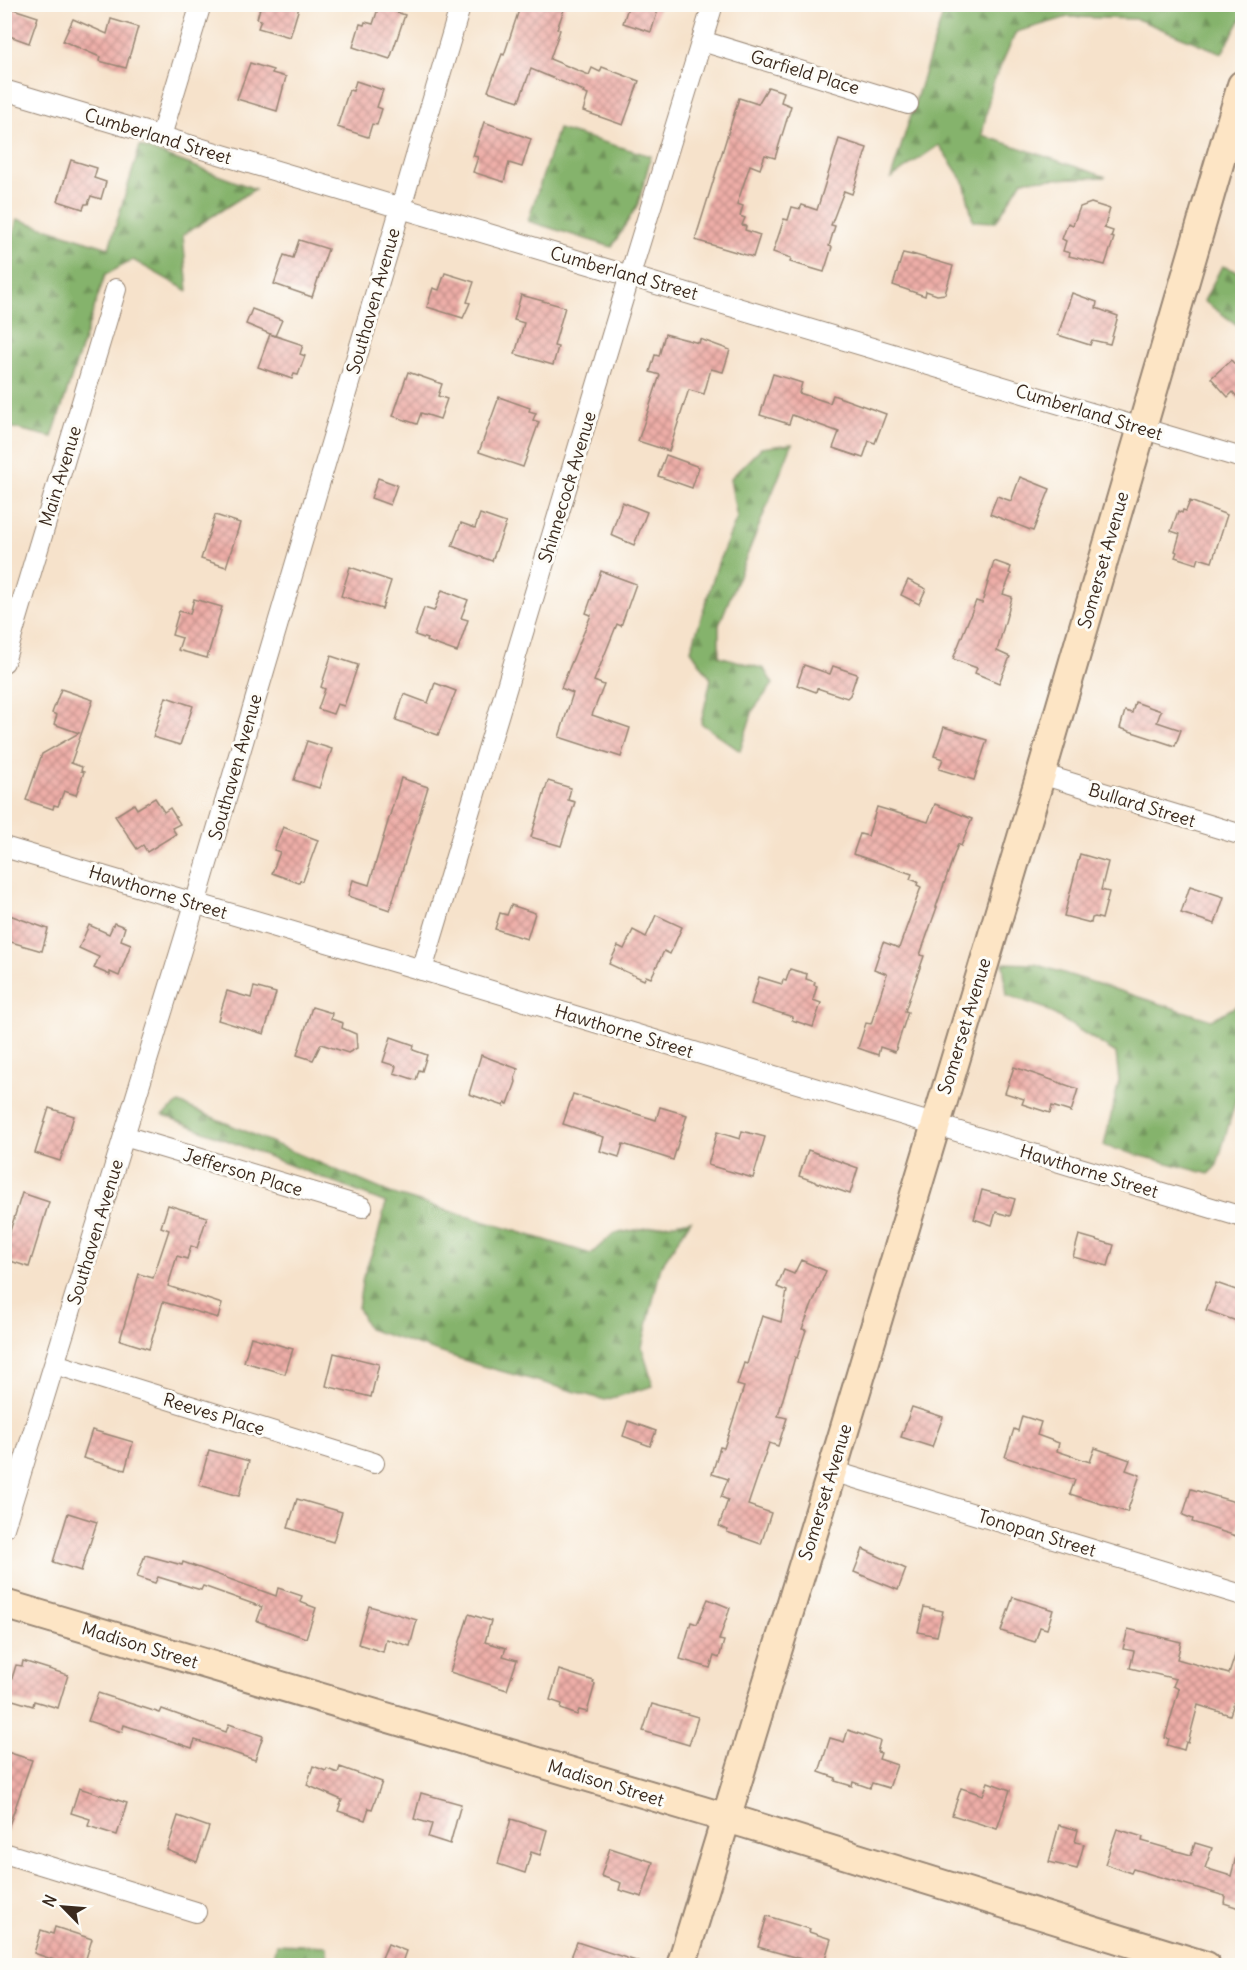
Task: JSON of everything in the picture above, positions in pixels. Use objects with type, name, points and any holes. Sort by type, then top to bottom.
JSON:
[{"type":"street","points":[[161,136],[201,4]]},
{"type":"street","name":"Southaven Avenue","points":[[4,1528],[195,904],[461,4]]},
{"type":"street","name":"Shinnecock Avenue","points":[[422,970],[713,4]]},
{"type":"street","name":"Garfield Place","points":[[702,41],[908,104]]},
{"type":"street","name":"Somerset Avenue","points":[[681,1965],[1041,774],[1242,85]]},
{"type":"street","name":"Cumberland Street","points":[[4,90],[1242,458]]},
{"type":"street","name":"Main Avenue","points":[[4,662],[116,289]]},
{"type":"street","name":"Bullard Street","points":[[1041,774],[1242,835]]},
{"type":"street","name":"Hawthorne Street","points":[[4,847],[422,970],[1242,1217]]},
{"type":"street","name":"Jefferson Place","points":[[124,1136],[362,1207]]},
{"type":"street","name":"Reeves Place","points":[[55,1364],[374,1463]]},
{"type":"street","name":"Tonopan Street","points":[[832,1471],[1242,1595]]},
{"type":"street","name":"Madison Street","points":[[4,1604],[725,1818],[1206,1965]]},
{"type":"street","points":[[4,1854],[196,1912]]},
{"type":"green space","points":[[946,5],[1242,5],[1242,17],[1222,53],[1137,19],[1068,17],[1016,32],[992,85],[982,135],[1106,177],[1022,180],[996,222],[973,221],[964,182],[939,145],[891,178]]},
{"type":"green space","points":[[558,129],[651,156],[638,204],[612,247],[528,221]]},
{"type":"green space","points":[[140,146],[255,189],[183,235],[188,291],[133,260],[105,275],[52,437],[5,426],[5,266],[17,219],[109,248]]},
{"type":"green space","points":[[1222,266],[1242,273],[1242,326],[1204,301]]},
{"type":"green space","points":[[792,444],[719,625],[719,656],[764,669],[773,684],[753,710],[740,751],[701,723],[711,679],[691,650],[718,563],[737,518],[730,479],[761,448]]},
{"type":"green space","points":[[1003,963],[1035,964],[1211,1020],[1242,1003],[1242,1079],[1217,1165],[1209,1174],[1104,1146],[1119,1081],[1116,1053],[1044,1008],[1007,995]]},
{"type":"green space","points":[[179,1103],[390,1193],[591,1254],[613,1234],[691,1220],[661,1266],[642,1347],[653,1386],[605,1400],[479,1365],[368,1329],[358,1308],[363,1277],[377,1239],[386,1203],[163,1115]]},
{"type":"green space","points":[[276,1944],[327,1946],[328,1965],[271,1965]]},
{"type":"building","points":[[261,4],[300,4],[290,37],[258,28],[261,20],[257,19]]},
{"type":"building","points":[[521,4],[566,4],[550,59],[589,75],[592,68],[600,72],[602,67],[639,81],[623,125],[583,111],[588,95],[583,93],[584,91],[531,69],[519,101],[488,91],[502,54],[504,55]]},
{"type":"building","points":[[629,4],[660,4],[651,32],[623,23]]},
{"type":"building","points":[[4,6],[38,17],[29,43],[4,34]]},
{"type":"building","points":[[379,6],[405,15],[390,59],[353,47],[360,24],[364,25],[365,22],[373,24]]},
{"type":"building","points":[[73,19],[107,34],[111,19],[138,27],[126,68],[99,61],[100,57],[63,41]]},
{"type":"building","points":[[250,63],[273,70],[272,73],[286,77],[277,111],[237,99]]},
{"type":"building","points":[[356,81],[383,90],[377,107],[382,109],[377,125],[372,124],[368,137],[337,127],[349,90],[353,91]]},
{"type":"building","points":[[768,87],[784,92],[781,102],[791,106],[775,158],[765,155],[760,169],[750,165],[737,204],[743,206],[740,216],[745,218],[742,225],[746,226],[745,230],[760,235],[753,257],[695,240],[739,98],[758,104]]},
{"type":"building","points":[[484,122],[531,139],[522,167],[509,163],[504,182],[473,172],[478,157],[473,156]]},
{"type":"building","points":[[839,139],[867,148],[852,194],[844,191],[831,225],[835,226],[829,246],[832,247],[824,272],[790,262],[791,258],[773,252],[784,219],[788,220],[792,207],[800,209],[802,205],[817,210]]},
{"type":"building","points":[[71,160],[97,168],[94,178],[106,182],[101,199],[91,196],[83,209],[58,201]]},
{"type":"building","points":[[1091,203],[1110,209],[1104,228],[1113,231],[1111,237],[1114,238],[1105,265],[1069,256],[1070,253],[1063,251],[1066,241],[1062,239],[1068,223],[1073,225],[1080,207]]},
{"type":"building","points":[[299,240],[328,249],[312,297],[274,284],[284,255],[293,258]]},
{"type":"building","points":[[903,253],[953,266],[945,294],[937,295],[926,291],[925,296],[893,285]]},
{"type":"building","points":[[445,273],[474,282],[467,302],[470,303],[463,318],[427,307],[433,288],[439,290]]},
{"type":"building","points":[[1072,293],[1097,302],[1096,308],[1118,316],[1110,344],[1092,340],[1090,345],[1058,335]]},
{"type":"building","points":[[521,295],[565,307],[554,346],[558,347],[553,365],[515,354],[524,323],[514,320]]},
{"type":"building","points":[[252,309],[282,320],[275,336],[246,324]]},
{"type":"building","points":[[270,334],[303,345],[300,354],[305,356],[298,375],[294,374],[292,379],[258,367]]},
{"type":"building","points":[[665,334],[699,343],[700,339],[730,350],[723,372],[711,369],[704,394],[689,390],[669,451],[638,441],[660,375],[650,372],[655,355],[659,356]]},
{"type":"building","points":[[1231,360],[1242,372],[1242,403],[1233,392],[1228,397],[1211,378]]},
{"type":"building","points":[[408,372],[442,384],[438,396],[447,399],[440,419],[421,413],[417,424],[393,416]]},
{"type":"building","points":[[773,374],[802,383],[799,393],[830,403],[833,395],[886,414],[875,443],[869,441],[863,458],[833,448],[839,432],[792,415],[789,424],[760,415]]},
{"type":"building","points":[[499,397],[530,408],[529,411],[536,413],[533,420],[539,422],[523,467],[479,452]]},
{"type":"building","points":[[666,455],[699,467],[692,488],[658,476]]},
{"type":"building","points":[[1020,477],[1050,489],[1033,531],[990,514],[997,496],[1011,501]]},
{"type":"building","points":[[378,478],[397,485],[390,505],[371,498]]},
{"type":"building","points":[[1190,501],[1227,515],[1212,562],[1199,558],[1197,564],[1175,557],[1180,534],[1171,531],[1178,511],[1182,513],[1183,510],[1186,511]]},
{"type":"building","points":[[622,502],[647,512],[634,545],[611,535]]},
{"type":"building","points":[[480,514],[506,523],[492,561],[452,546],[461,523],[475,528]]},
{"type":"building","points":[[215,515],[240,523],[226,567],[201,559]]},
{"type":"building","points":[[994,561],[1011,567],[1009,573],[1011,574],[1003,594],[1012,597],[997,651],[1010,657],[999,683],[975,673],[977,668],[953,659],[976,601],[982,603]]},
{"type":"building","points":[[350,567],[391,581],[382,609],[341,596]]},
{"type":"building","points":[[601,571],[636,584],[621,626],[617,624],[594,681],[604,685],[592,715],[630,728],[621,757],[559,737],[573,693],[561,688],[591,615],[586,613]]},
{"type":"building","points":[[908,580],[926,589],[919,604],[901,595]]},
{"type":"building","points":[[442,590],[468,600],[461,618],[468,620],[457,652],[415,635],[424,608],[434,611]]},
{"type":"building","points":[[194,599],[222,607],[207,658],[178,650],[182,638],[172,635],[179,611],[190,614]]},
{"type":"building","points":[[331,656],[358,665],[344,706],[337,704],[333,714],[318,709],[325,689],[321,687]]},
{"type":"building","points":[[804,665],[830,674],[833,666],[857,674],[850,695],[847,698],[817,688],[816,692],[797,685]]},
{"type":"building","points":[[435,683],[456,691],[438,735],[396,720],[404,694],[428,703]]},
{"type":"building","points":[[61,689],[93,700],[71,763],[82,767],[81,771],[84,772],[76,795],[64,791],[58,806],[54,805],[53,809],[26,800],[42,754],[79,733],[54,724],[57,715],[52,713]]},
{"type":"building","points":[[166,697],[193,706],[180,745],[153,737]]},
{"type":"building","points":[[1135,702],[1161,711],[1157,722],[1181,730],[1175,746],[1120,728],[1125,711],[1132,713]]},
{"type":"building","points":[[944,727],[987,740],[974,780],[939,769],[943,759],[934,756]]},
{"type":"building","points":[[307,741],[332,749],[319,788],[294,780]]},
{"type":"building","points":[[401,778],[428,787],[390,910],[348,896],[353,880],[369,885]]},
{"type":"building","points":[[548,781],[571,788],[568,800],[575,802],[561,846],[531,837]]},
{"type":"building","points":[[155,798],[164,812],[170,808],[180,824],[172,828],[176,834],[147,852],[143,845],[137,849],[115,816],[134,804],[137,809]]},
{"type":"building","points":[[935,804],[972,819],[961,846],[958,844],[920,955],[924,956],[905,1011],[908,1012],[895,1052],[880,1047],[878,1055],[858,1048],[866,1023],[871,1024],[887,974],[874,969],[883,942],[899,948],[921,887],[917,885],[918,882],[910,879],[912,874],[853,854],[860,834],[868,836],[877,807],[928,822]]},
{"type":"building","points":[[283,827],[318,840],[303,881],[300,880],[299,883],[272,873],[280,852],[274,850]]},
{"type":"building","points":[[1080,854],[1108,862],[1101,890],[1109,892],[1102,919],[1092,918],[1091,923],[1064,916]]},
{"type":"building","points":[[1190,886],[1224,897],[1215,924],[1181,913]]},
{"type":"building","points":[[511,905],[535,913],[527,939],[495,929],[500,913],[507,915]]},
{"type":"building","points":[[4,913],[48,929],[42,951],[4,940]]},
{"type":"building","points":[[656,915],[682,927],[670,954],[664,951],[651,978],[646,976],[644,980],[609,964],[618,946],[624,949],[633,930],[646,937]]},
{"type":"building","points":[[114,923],[125,927],[121,940],[131,944],[119,976],[94,968],[99,957],[79,948],[89,925],[109,934]]},
{"type":"building","points":[[790,969],[807,974],[806,979],[815,982],[814,985],[817,986],[813,1000],[821,1003],[813,1027],[792,1020],[793,1017],[751,1004],[759,977],[782,984],[783,980],[786,981]]},
{"type":"building","points":[[254,987],[276,993],[264,1034],[218,1020],[227,991],[251,998]]},
{"type":"building","points":[[312,1007],[332,1013],[331,1019],[343,1023],[342,1028],[356,1034],[357,1048],[348,1053],[321,1044],[313,1060],[297,1055]]},
{"type":"building","points":[[391,1037],[414,1045],[413,1050],[427,1055],[422,1071],[419,1070],[416,1080],[394,1073],[396,1066],[383,1062]]},
{"type":"building","points":[[481,1055],[518,1069],[508,1104],[505,1103],[504,1106],[469,1094]]},
{"type":"building","points":[[1014,1067],[1078,1089],[1071,1112],[1052,1106],[1050,1113],[1022,1104],[1024,1099],[1005,1093]]},
{"type":"building","points":[[573,1094],[656,1120],[660,1107],[687,1115],[673,1160],[623,1144],[619,1157],[600,1151],[604,1137],[563,1124]]},
{"type":"building","points":[[49,1108],[74,1116],[60,1161],[35,1153]]},
{"type":"building","points":[[742,1131],[765,1137],[753,1178],[708,1165],[717,1132],[740,1139]]},
{"type":"building","points":[[808,1150],[858,1168],[850,1194],[799,1176]]},
{"type":"building","points":[[982,1190],[1015,1199],[1010,1216],[996,1212],[992,1225],[974,1219]]},
{"type":"building","points":[[22,1193],[49,1202],[29,1267],[4,1259],[4,1250]]},
{"type":"building","points":[[168,1205],[207,1217],[197,1248],[191,1246],[187,1259],[177,1256],[168,1286],[222,1304],[218,1318],[163,1302],[149,1349],[120,1340],[139,1274],[153,1278],[169,1230],[161,1227]]},
{"type":"building","points":[[1079,1235],[1114,1245],[1108,1266],[1073,1257]]},
{"type":"building","points":[[801,1260],[826,1271],[802,1329],[806,1330],[797,1358],[795,1357],[778,1416],[787,1418],[778,1446],[769,1443],[748,1505],[771,1513],[761,1544],[727,1532],[728,1530],[719,1526],[728,1500],[721,1497],[728,1479],[712,1474],[720,1447],[724,1448],[744,1387],[737,1385],[744,1363],[747,1364],[762,1316],[781,1322],[787,1291],[777,1287],[784,1270],[794,1274]]},
{"type":"building","points":[[1216,1283],[1242,1292],[1242,1323],[1206,1310]]},
{"type":"building","points":[[251,1337],[293,1349],[285,1374],[244,1362]]},
{"type":"building","points":[[334,1353],[379,1364],[371,1397],[326,1386]]},
{"type":"building","points":[[912,1407],[943,1417],[932,1447],[901,1437]]},
{"type":"building","points":[[1022,1416],[1041,1422],[1037,1435],[1059,1443],[1057,1451],[1090,1462],[1095,1448],[1130,1460],[1126,1470],[1140,1475],[1127,1512],[1070,1494],[1075,1480],[1005,1457],[1014,1429],[1018,1431]]},
{"type":"building","points":[[628,1421],[656,1431],[650,1446],[623,1436]]},
{"type":"building","points":[[92,1430],[133,1442],[125,1470],[83,1458]]},
{"type":"building","points":[[209,1450],[249,1461],[239,1496],[199,1485]]},
{"type":"building","points":[[1191,1489],[1242,1504],[1242,1516],[1236,1536],[1192,1522],[1193,1519],[1183,1515]]},
{"type":"building","points":[[297,1499],[342,1512],[333,1542],[288,1528]]},
{"type":"building","points":[[68,1513],[97,1522],[81,1571],[53,1562]]},
{"type":"building","points":[[863,1549],[906,1569],[898,1590],[854,1572]]},
{"type":"building","points":[[145,1555],[182,1565],[183,1562],[276,1596],[278,1588],[302,1596],[300,1602],[316,1608],[306,1638],[257,1621],[262,1607],[203,1586],[201,1590],[158,1577],[155,1583],[137,1577]]},
{"type":"building","points":[[1013,1597],[1053,1610],[1047,1629],[1040,1627],[1035,1642],[1001,1631]]},
{"type":"building","points":[[708,1599],[730,1608],[719,1640],[724,1641],[719,1658],[714,1656],[710,1668],[680,1659],[691,1622],[697,1624]]},
{"type":"building","points":[[369,1606],[417,1620],[410,1646],[386,1639],[383,1652],[358,1644]]},
{"type":"building","points":[[924,1607],[943,1611],[937,1636],[918,1632]]},
{"type":"building","points":[[469,1614],[491,1621],[485,1642],[506,1648],[503,1656],[517,1660],[507,1690],[450,1672]]},
{"type":"building","points":[[1128,1629],[1181,1642],[1177,1659],[1229,1674],[1239,1643],[1242,1643],[1242,1706],[1234,1703],[1230,1715],[1198,1705],[1184,1750],[1167,1745],[1169,1739],[1165,1738],[1179,1689],[1173,1686],[1176,1679],[1130,1668],[1134,1651],[1123,1649]]},
{"type":"building","points":[[23,1661],[68,1675],[58,1708],[34,1701],[33,1706],[6,1698],[16,1665],[22,1666]]},
{"type":"building","points":[[559,1670],[594,1681],[587,1712],[579,1710],[577,1715],[561,1709],[562,1704],[550,1700]]},
{"type":"building","points":[[98,1693],[160,1713],[162,1709],[226,1732],[229,1724],[263,1736],[255,1760],[195,1740],[192,1748],[124,1725],[122,1732],[88,1721]]},
{"type":"building","points":[[652,1704],[698,1717],[689,1745],[643,1731]]},
{"type":"building","points":[[848,1730],[880,1741],[877,1752],[881,1753],[879,1759],[897,1765],[889,1788],[872,1783],[870,1788],[853,1782],[852,1786],[835,1781],[836,1778],[819,1772],[830,1738],[844,1742]]},
{"type":"building","points":[[4,1751],[32,1760],[7,1831],[4,1831]]},
{"type":"building","points":[[313,1766],[338,1773],[340,1767],[382,1782],[372,1809],[369,1808],[365,1820],[338,1811],[342,1800],[307,1785]]},
{"type":"building","points":[[988,1782],[1010,1790],[997,1829],[952,1815],[961,1788],[983,1795]]},
{"type":"building","points":[[79,1788],[127,1803],[117,1835],[88,1826],[90,1819],[71,1813]]},
{"type":"building","points":[[421,1793],[461,1804],[450,1844],[428,1837],[432,1824],[414,1819]]},
{"type":"building","points":[[178,1816],[209,1827],[197,1862],[167,1850]]},
{"type":"building","points":[[511,1819],[547,1830],[540,1855],[531,1852],[525,1873],[498,1864]]},
{"type":"building","points":[[1059,1825],[1078,1830],[1075,1842],[1084,1844],[1077,1869],[1049,1862]]},
{"type":"building","points":[[1117,1829],[1143,1837],[1142,1841],[1191,1855],[1195,1843],[1212,1848],[1205,1868],[1231,1876],[1237,1853],[1242,1854],[1242,1909],[1224,1903],[1225,1896],[1133,1869],[1131,1873],[1105,1864]]},
{"type":"building","points":[[610,1848],[653,1862],[642,1897],[619,1890],[621,1883],[601,1876]]},
{"type":"building","points":[[767,1916],[810,1929],[809,1932],[831,1939],[823,1965],[758,1947]]},
{"type":"building","points":[[55,1927],[92,1939],[84,1965],[68,1965],[34,1953],[41,1930],[53,1934]]},
{"type":"building","points":[[577,1942],[639,1962],[639,1965],[568,1965]]},
{"type":"building","points":[[388,1944],[406,1951],[401,1965],[379,1965]]}]
